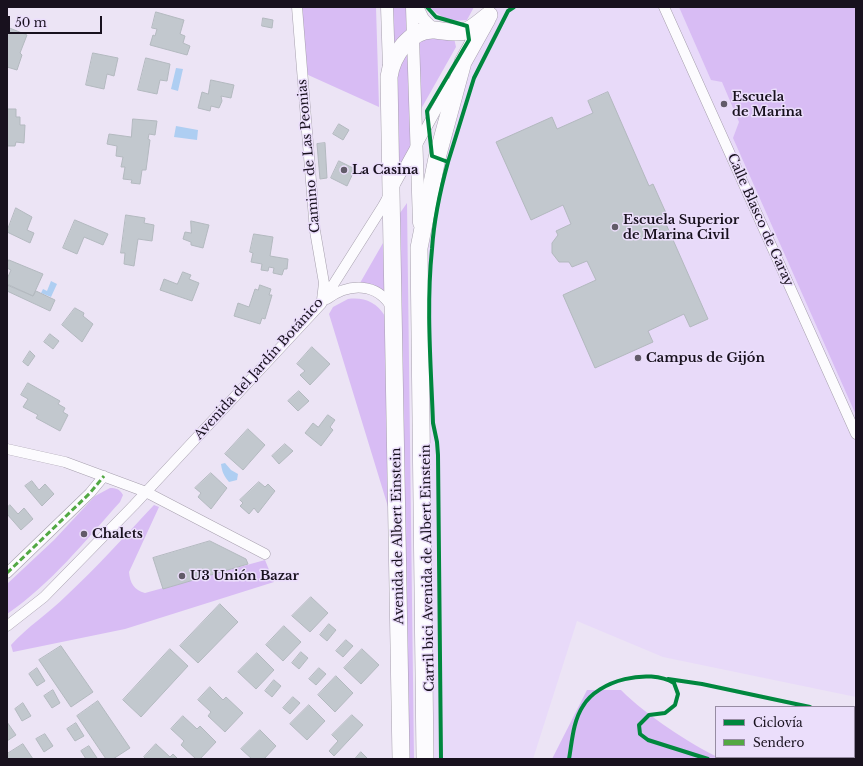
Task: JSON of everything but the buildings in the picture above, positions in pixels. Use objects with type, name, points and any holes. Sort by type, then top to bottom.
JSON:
[{"type":"highway","points":[[412,38],[434,30],[449,33],[468,30],[491,11]]},
{"type":"highway","name":"Avenida del Jardín Botánico","points":[[463,62],[491,11]]},
{"type":"highway","name":"Avenida de Albert Einstein","points":[[400,759],[395,313],[389,77],[391,65],[399,50],[412,38]]},
{"type":"highway","name":"Avenida de Albert Einstein","points":[[425,759],[419,248],[437,158],[463,62]]},
{"type":"street","name":"Camino de Las Peonias","points":[[297,7],[315,231],[324,283],[321,304]]},
{"type":"street","points":[[387,7],[389,77]]},
{"type":"street","name":"Avenida de Albert Einstein","points":[[412,7],[419,248]]},
{"type":"street","points":[[417,7],[423,19],[434,30]]},
{"type":"street","name":"Calle Blasco de Garay","points":[[664,7],[856,434]]},
{"type":"street","name":"Avenida del Jardín Botánico","points":[[7,626],[44,598],[146,492],[321,304],[362,240],[417,147],[463,62]]},
{"type":"street","points":[[321,304],[338,291],[355,287],[374,291],[386,299],[395,313]]},
{"type":"street","points":[[7,449],[65,462],[146,492],[265,554]]},
{"type":"street","points":[[7,573],[84,498],[104,476]]},
{"type":"shaded area","points":[[301,7],[376,7],[379,107],[306,74]]},
{"type":"shaded area","points":[[387,7],[412,7],[417,147],[391,190]]},
{"type":"shaded area","points":[[430,7],[474,7],[467,20],[452,20],[438,14]]},
{"type":"shaded area","name":"Campus de Gijón","points":[[493,7],[856,7],[856,697],[663,657],[577,621],[533,759],[425,759],[419,248],[463,62]]},
{"type":"shaded area","points":[[679,7],[856,7],[856,415],[733,138],[739,122],[722,82],[711,80]]},
{"type":"shaded area","points":[[419,38],[454,38],[456,47],[421,109]]},
{"type":"shaded area","points":[[407,203],[414,759],[408,759],[400,213]]},
{"type":"shaded area","points":[[387,236],[387,294],[369,284],[360,283]]},
{"type":"shaded area","points":[[348,299],[359,299],[374,304],[385,316],[389,510],[329,314],[333,307]]},
{"type":"shaded area","points":[[110,488],[121,491],[123,495],[120,502],[53,576],[7,614],[7,584],[54,540],[95,496]]},
{"type":"shaded area","points":[[154,505],[159,507],[129,572],[130,580],[138,590],[145,593],[265,560],[274,582],[125,629],[13,652],[11,645],[17,638],[77,585]]},
{"type":"shaded area","points":[[587,690],[621,690],[643,710],[669,728],[715,756],[715,758],[721,759],[552,759]]},
{"type":"water","points":[[176,68],[183,69],[178,91],[171,89]]},
{"type":"water","points":[[176,126],[198,130],[197,140],[174,137]]},
{"type":"water","points":[[51,281],[57,284],[51,297],[41,293],[43,289],[47,291]]},
{"type":"water","points":[[225,463],[231,470],[238,474],[237,480],[229,482],[226,478],[221,464]]},
{"type":"marked path","points":[[7,573],[90,493],[104,476]]},
{"type":"cycle path","points":[[427,7],[436,17],[467,26],[469,40],[427,111],[432,156],[448,162],[474,78],[508,11],[514,7]]},
{"type":"cycle path","name":"Carril bici Avenida de Albert Einstein","points":[[441,759],[438,455],[433,423],[429,293],[434,227],[448,162]]},
{"type":"cycle path","points":[[569,759],[573,732],[577,718],[583,706],[590,697],[600,689],[612,683],[638,677],[664,679],[674,683],[678,694],[675,705],[665,713],[649,715],[639,725],[640,734],[648,740],[708,759]]},
{"type":"cycle path","points":[[668,679],[702,684],[805,706]]},
{"type":"place","name":"Escuela de Marina","points":[[724,104]]},
{"type":"place","name":"La Casina","points":[[344,170]]},
{"type":"place","name":"Escuela Superior de Marina Civil","points":[[615,227]]},
{"type":"place","name":"Campus de Gijón","points":[[638,358]]},
{"type":"place","name":"Chalets","points":[[84,534]]},
{"type":"place","name":"U3 Unión Bazar","points":[[182,576]]}]
